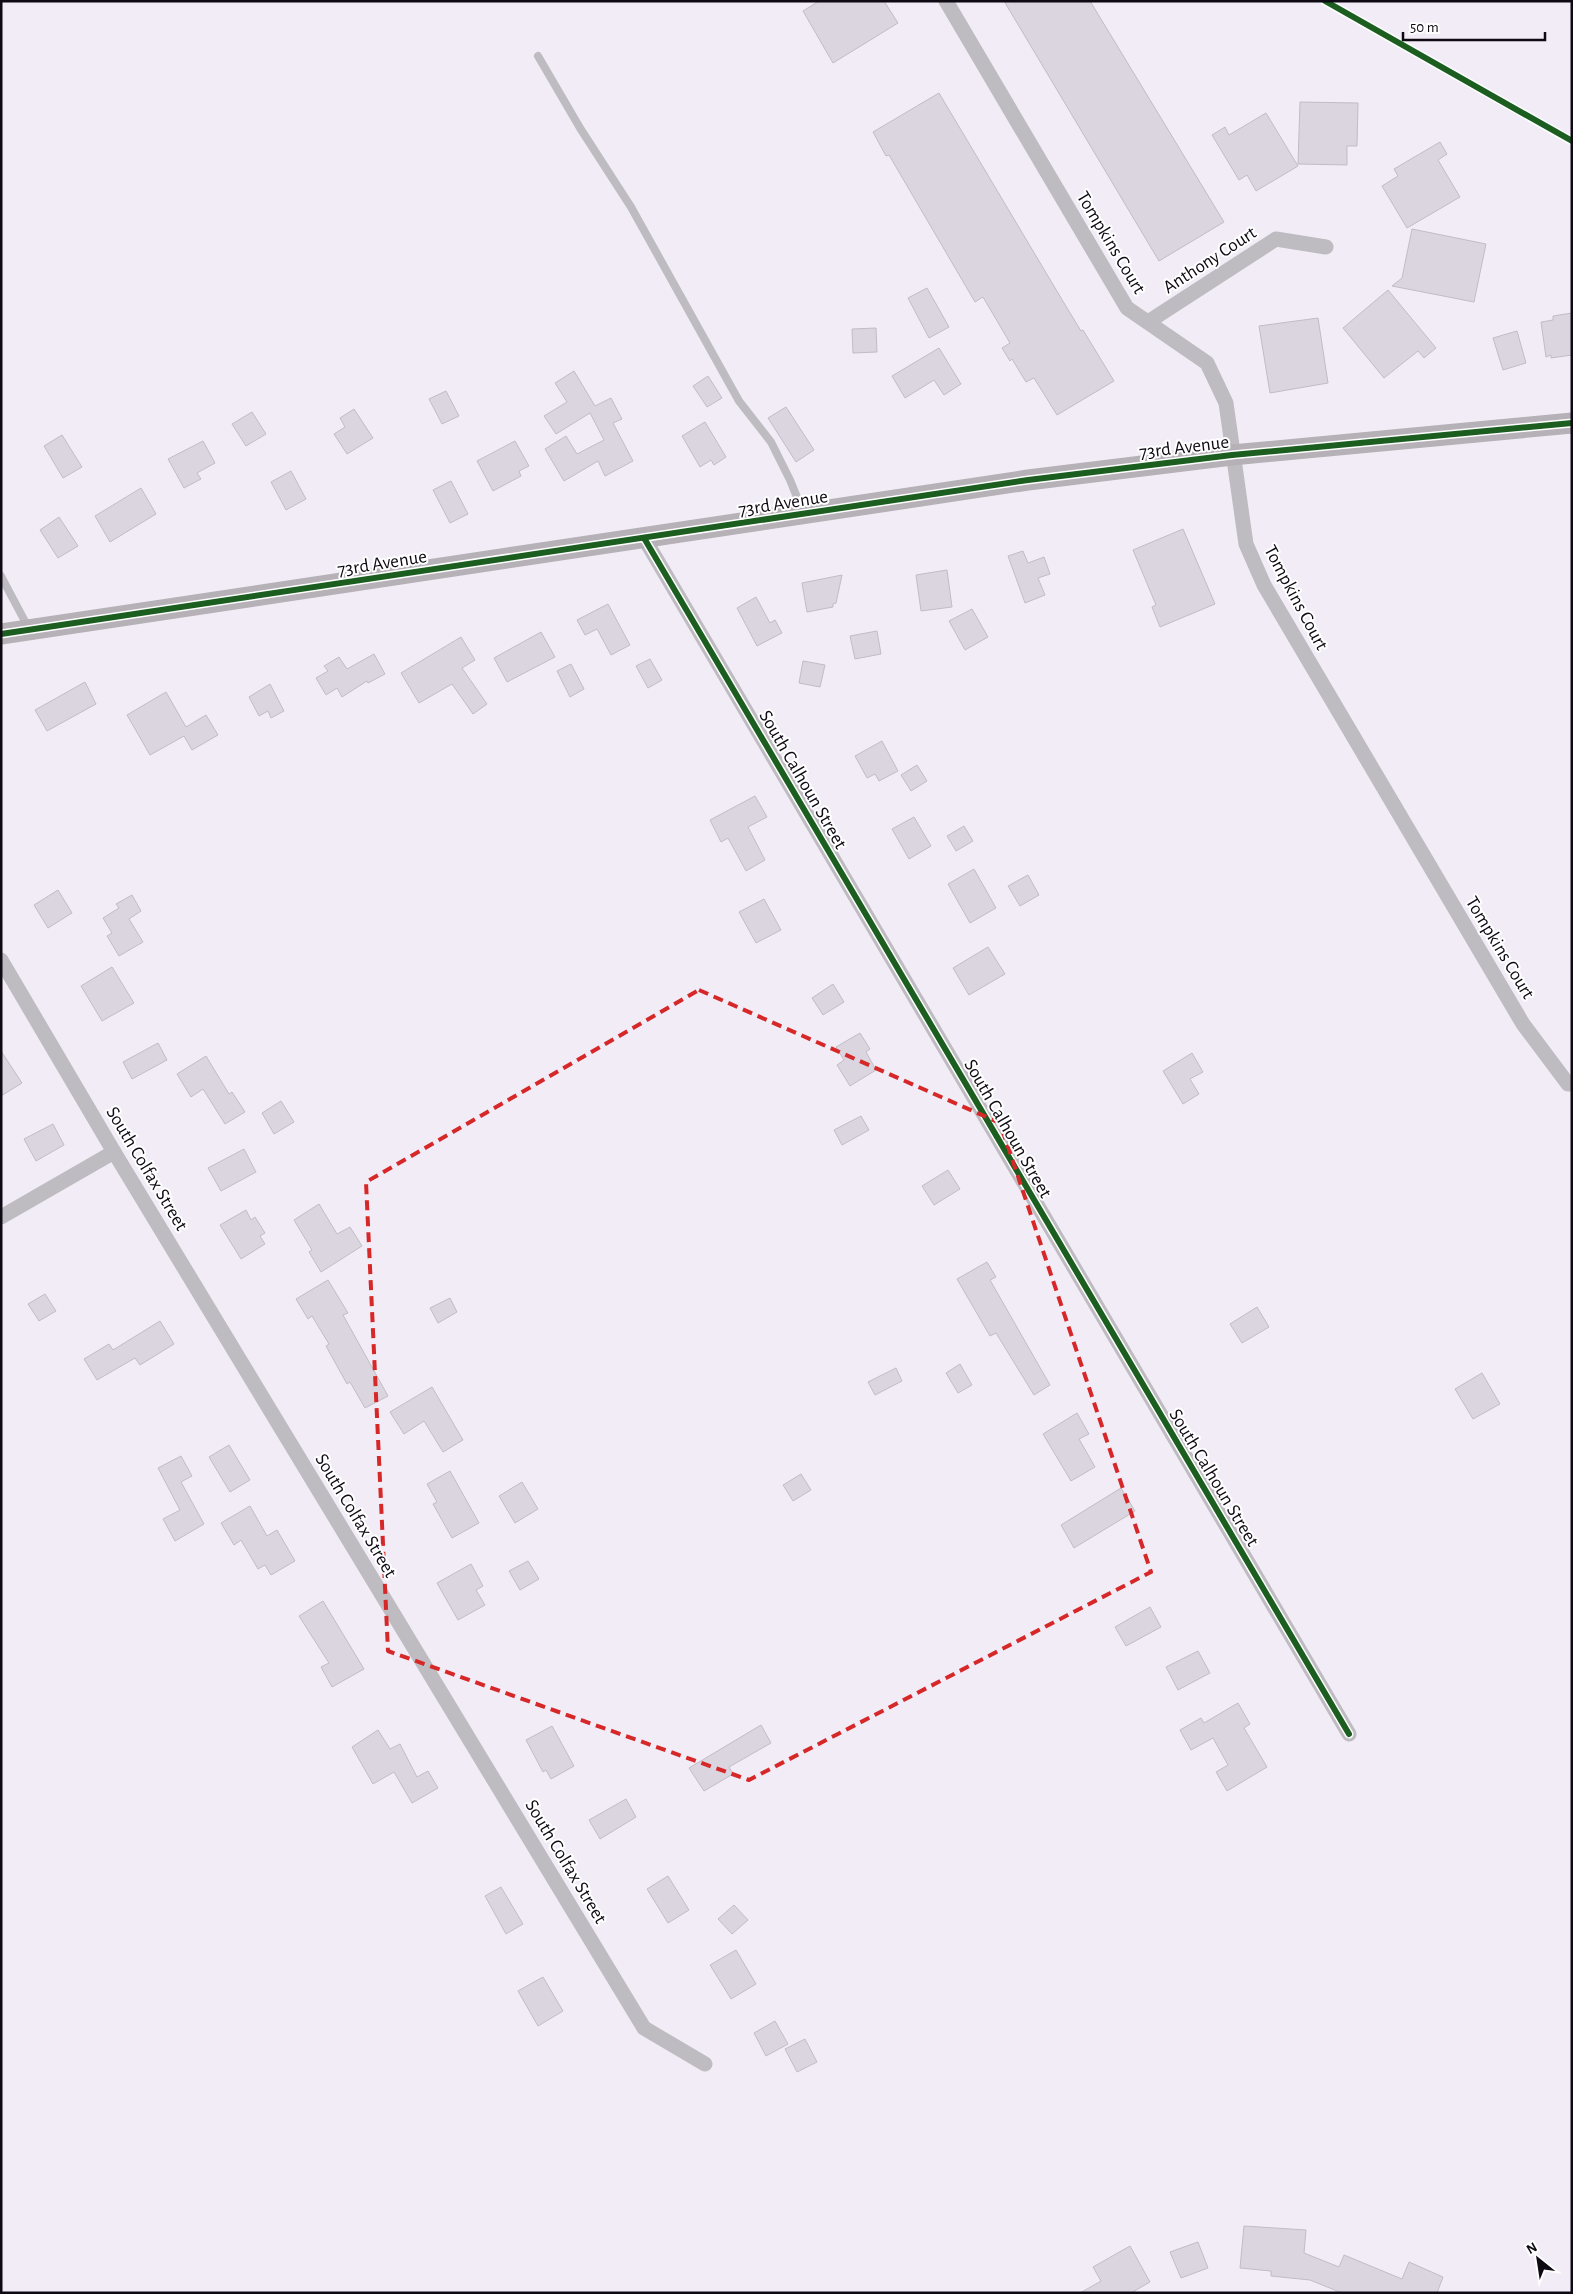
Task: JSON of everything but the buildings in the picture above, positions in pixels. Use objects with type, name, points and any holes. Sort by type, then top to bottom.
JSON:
[{"type":"street","name":"Tompkins Court","points":[[946,1],[1126,308],[1207,363],[1226,403],[1246,544],[1264,585],[1523,1024],[1568,1084],[1572,1084]]},
{"type":"street","name":"Anthony Court","points":[[1148,322],[1276,240],[1326,248]]},
{"type":"street","name":"73rd Avenue","points":[[1,634],[1028,480],[1232,455],[1572,423]]},
{"type":"street","name":"South Calhoun Street","points":[[644,538],[1348,1734]]},
{"type":"street","name":"South Colfax Street","points":[[1,960],[114,1152],[644,2028],[705,2064]]},
{"type":"street","points":[[1,1217],[114,1152]]},
{"type":"lane","points":[[538,56],[580,128],[631,207],[739,401],[771,442],[804,514]]},
{"type":"lane","points":[[1,576],[30,630]]},
{"type":"highlighted area","points":[[699,990],[1000,1123],[1151,1572],[749,1780],[388,1651],[366,1182]]},
{"type":"cycle path","points":[[1325,1],[1572,141]]},
{"type":"cycle path","points":[[1,634],[1028,480],[1232,455],[1572,423]]},
{"type":"cycle path","points":[[644,538],[1349,1734]]}]
